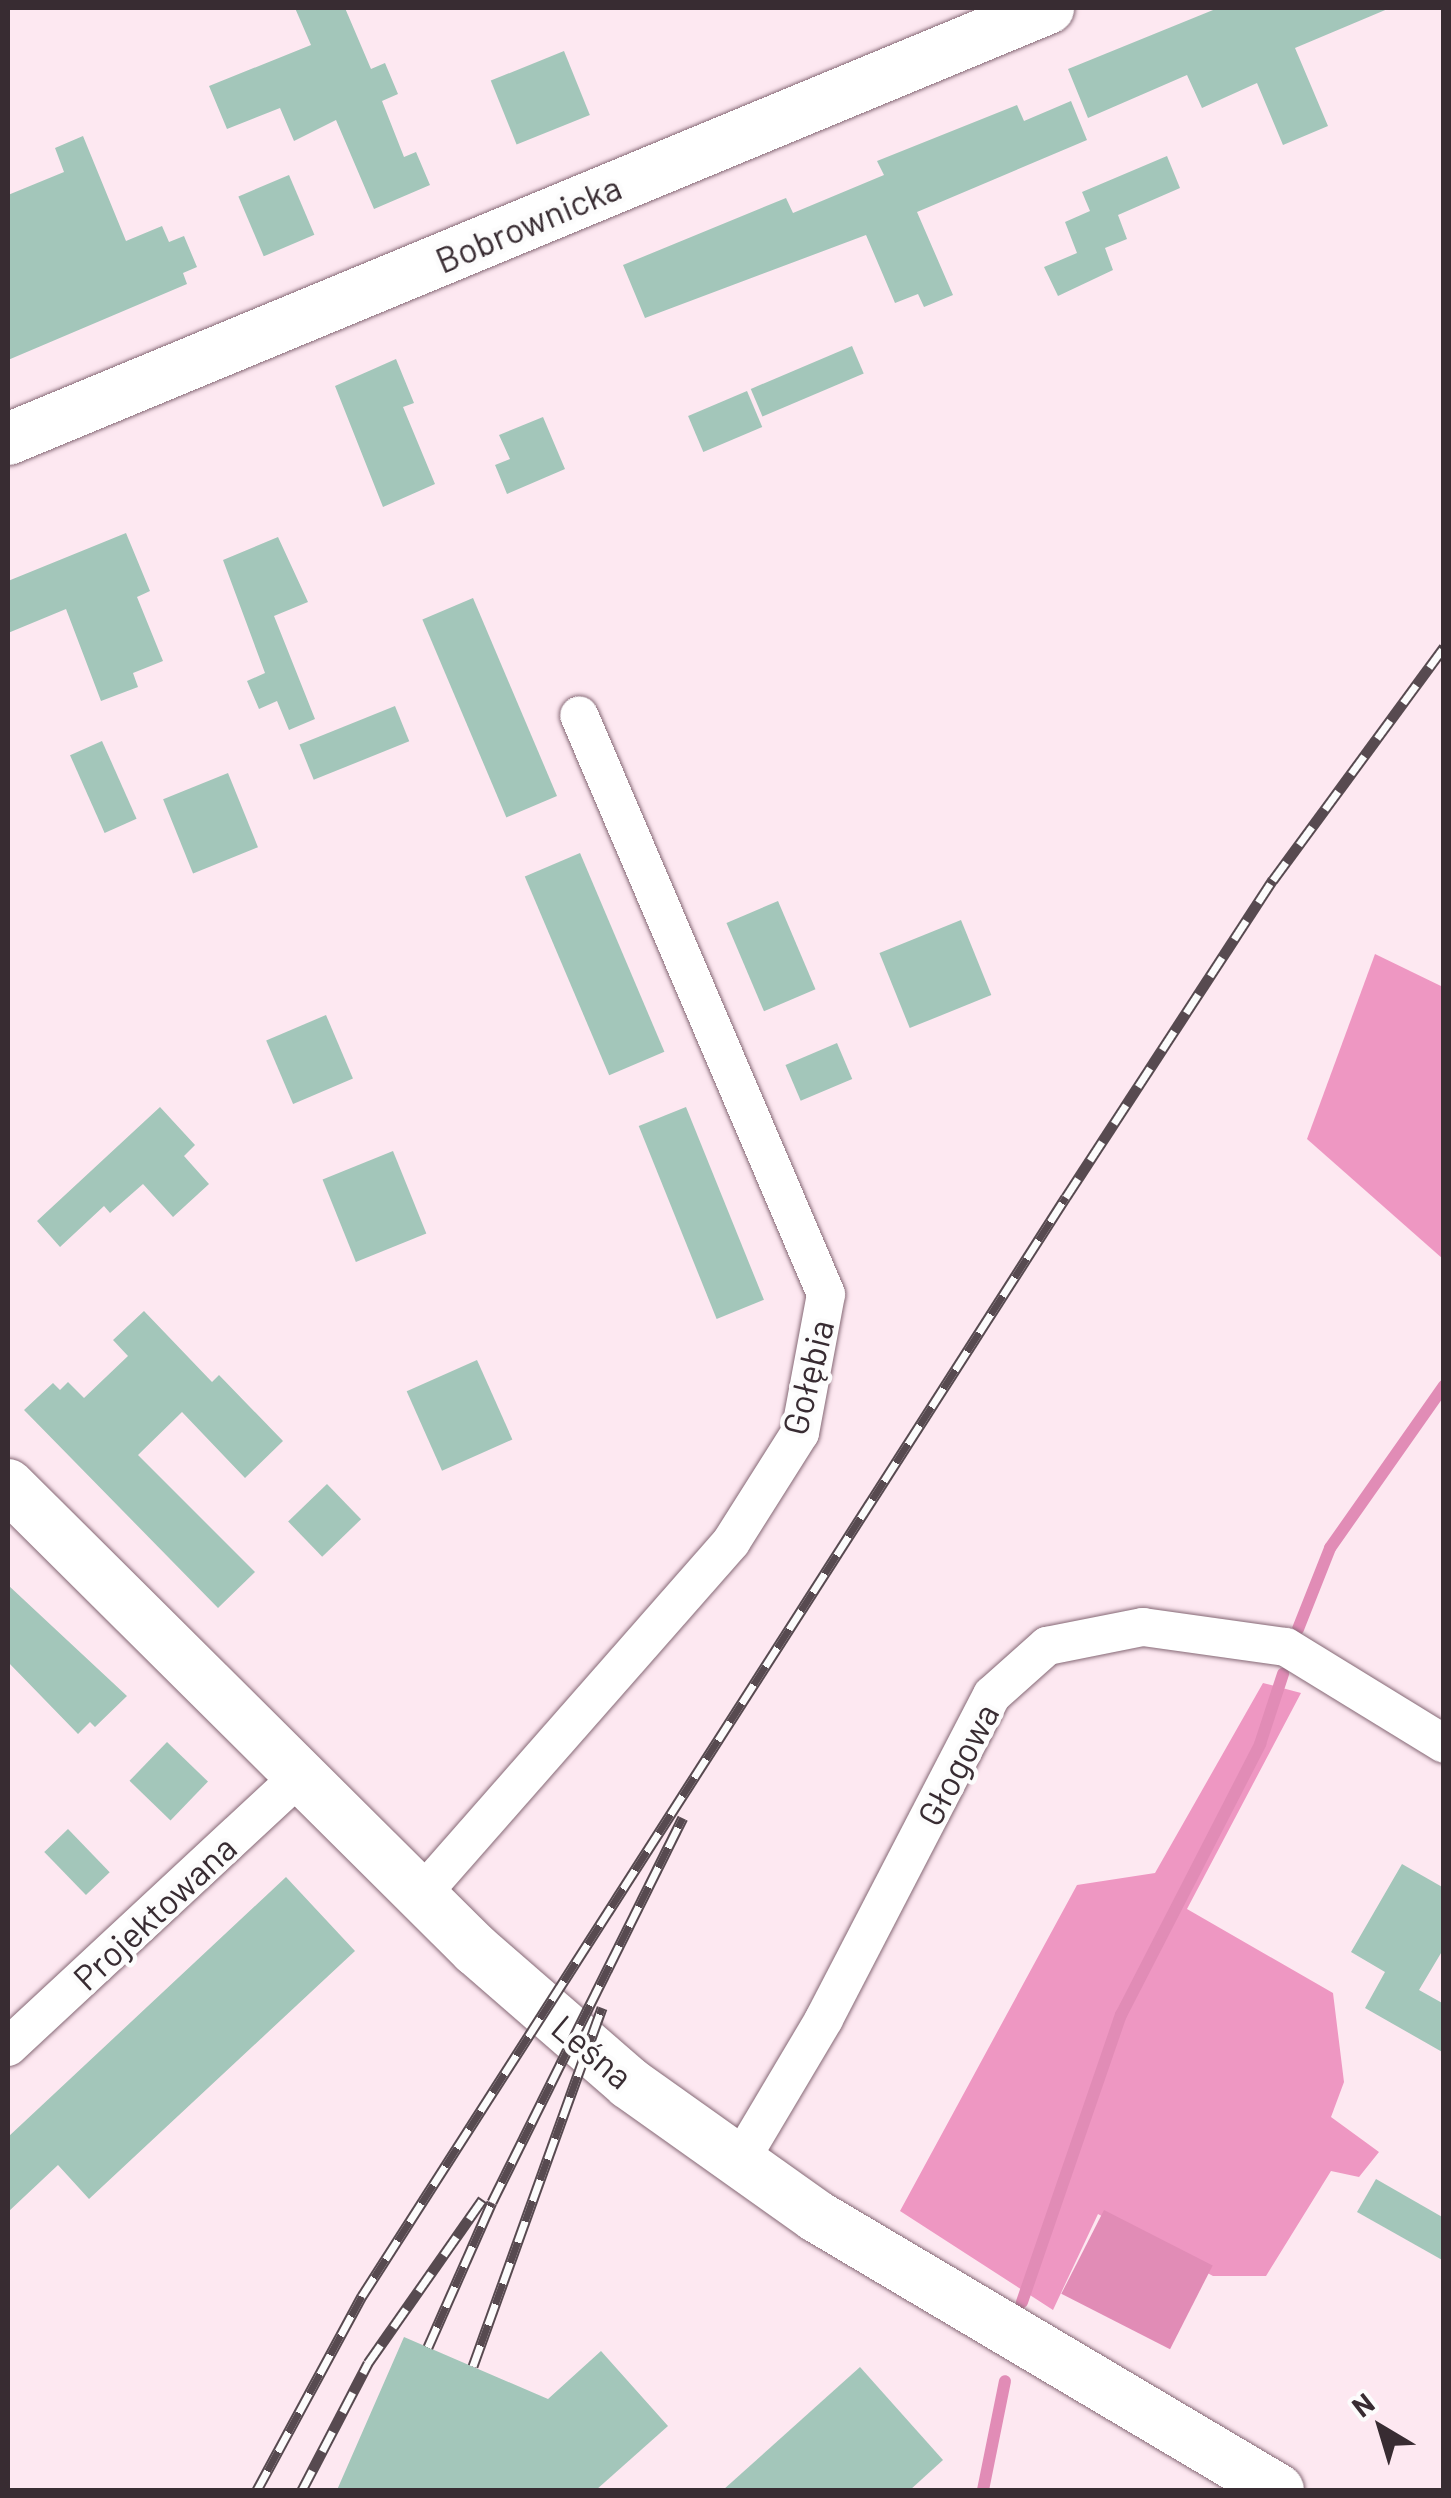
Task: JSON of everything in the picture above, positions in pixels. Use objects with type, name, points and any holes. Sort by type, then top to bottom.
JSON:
[{"type":"street","name":"Bobrownicka","points":[[8,439],[1048,8]]},
{"type":"street","name":"Gołębia","points":[[421,1895],[730,1542],[800,1433],[826,1294],[579,715]]},
{"type":"street","name":"Leśna","points":[[8,1484],[421,1895],[588,2048],[738,2164],[1278,2490]]},
{"type":"street","name":"Głogowa","points":[[738,2164],[824,2018],[992,1695],[1047,1646],[1143,1627],[1286,1648],[1444,1744]]},
{"type":"street","name":"Projektowana","points":[[8,2047],[300,1776]]},
{"type":"shaded area","points":[[1375,954],[1443,987],[1443,1259],[1307,1139]]},
{"type":"shaded area","points":[[1263,1683],[1301,1693],[1187,1909],[1333,1993],[1344,2082],[1331,2117],[1379,2152],[1359,2177],[1331,2171],[1266,2276],[1213,2276],[1098,2214],[1053,2310],[900,2211],[1077,1885],[1155,1873]]},
{"type":"shaded area","points":[[1104,2210],[1213,2265],[1170,2349],[1061,2294]]},
{"type":"building","points":[[295,8],[345,8],[371,69],[385,63],[398,94],[382,101],[404,157],[416,152],[430,185],[374,209],[336,120],[294,141],[280,108],[227,129],[209,86],[311,45]]},
{"type":"building","points":[[1218,8],[1390,8],[1295,48],[1328,126],[1283,145],[1257,83],[1202,108],[1187,75],[1088,118],[1068,69]]},
{"type":"building","points":[[564,51],[590,115],[517,145],[491,81]]},
{"type":"building","points":[[1071,101],[1087,140],[917,212],[953,295],[924,307],[918,294],[895,303],[866,235],[645,318],[623,265],[786,198],[793,213],[884,175],[877,161],[1017,105],[1024,121]]},
{"type":"building","points":[[83,136],[126,241],[162,226],[169,242],[184,236],[197,267],[183,273],[187,284],[8,360],[8,195],[64,172],[55,148]]},
{"type":"building","points":[[1167,156],[1180,188],[1118,215],[1127,239],[1105,248],[1113,270],[1058,296],[1044,267],[1077,253],[1065,222],[1090,211],[1082,192]]},
{"type":"building","points":[[289,175],[314,235],[264,256],[238,196]]},
{"type":"building","points":[[852,346],[864,374],[762,417],[751,389]]},
{"type":"building","points":[[396,359],[414,403],[403,407],[435,484],[383,507],[335,386]]},
{"type":"building","points":[[747,391],[762,427],[703,452],[688,416]]},
{"type":"building","points":[[543,417],[565,469],[507,494],[495,465],[510,459],[499,435]]},
{"type":"building","points":[[126,533],[150,591],[137,597],[163,661],[133,673],[138,687],[101,701],[66,609],[8,633],[8,581]]},
{"type":"building","points":[[278,537],[308,602],[274,616],[315,719],[289,730],[277,701],[259,709],[247,681],[265,673],[223,560]]},
{"type":"building","points":[[473,598],[557,796],[506,817],[422,619]]},
{"type":"building","points":[[395,706],[409,741],[314,780],[300,745]]},
{"type":"building","points":[[102,741],[137,819],[105,833],[70,755]]},
{"type":"building","points":[[228,773],[258,847],[193,873],[163,799]]},
{"type":"building","points":[[580,853],[664,1052],[609,1075],[525,876]]},
{"type":"building","points":[[778,901],[816,989],[764,1011],[726,923]]},
{"type":"building","points":[[961,920],[991,995],[910,1028],[879,953]]},
{"type":"building","points":[[326,1015],[353,1079],[293,1104],[266,1040]]},
{"type":"building","points":[[837,1043],[852,1079],[801,1101],[785,1065]]},
{"type":"building","points":[[160,1107],[195,1145],[184,1156],[209,1184],[173,1217],[143,1184],[110,1213],[104,1206],[60,1247],[37,1221]]},
{"type":"building","points":[[686,1107],[764,1300],[717,1319],[639,1126]]},
{"type":"building","points":[[393,1151],[426,1234],[356,1262],[323,1179]]},
{"type":"building","points":[[144,1311],[212,1382],[219,1375],[283,1441],[245,1478],[182,1412],[138,1455],[255,1572],[218,1608],[24,1410],[53,1383],[60,1390],[68,1382],[84,1398],[128,1356],[113,1340]]},
{"type":"building","points":[[477,1360],[512,1439],[442,1471],[407,1391]]},
{"type":"building","points":[[327,1484],[361,1519],[322,1557],[288,1522]]},
{"type":"building","points":[[8,1585],[127,1696],[95,1727],[90,1722],[78,1734],[8,1662]]},
{"type":"building","points":[[167,1742],[208,1782],[170,1820],[129,1781]]},
{"type":"building","points":[[68,1829],[110,1872],[86,1895],[44,1852]]},
{"type":"building","points":[[1402,1864],[1444,1888],[1444,1948],[1419,1990],[1444,2004],[1444,2053],[1365,2008],[1385,1972],[1351,1952]]},
{"type":"building","points":[[286,1877],[355,1951],[89,2199],[58,2165],[8,2212],[8,2137]]},
{"type":"building","points":[[1376,2179],[1444,2218],[1444,2261],[1357,2212]]},
{"type":"building","points":[[404,2337],[548,2399],[601,2351],[668,2426],[596,2490],[337,2490]]},
{"type":"building","points":[[860,2367],[943,2460],[910,2490],[723,2490]]},
{"type":"waterway","points":[[1298,1629],[1330,1548],[1444,1386]]},
{"type":"waterway","points":[[1022,2302],[1121,2015],[1260,1744],[1283,1674]]},
{"type":"waterway","points":[[983,2490],[1005,2381]]},
{"type":"railway","points":[[257,2490],[362,2296],[1066,1197],[1273,880],[1444,647]]},
{"type":"railway","points":[[428,2347],[492,2202],[683,1818]]},
{"type":"railway","points":[[473,2366],[602,2007]]},
{"type":"railway","points":[[302,2490],[368,2363],[483,2199]]}]
